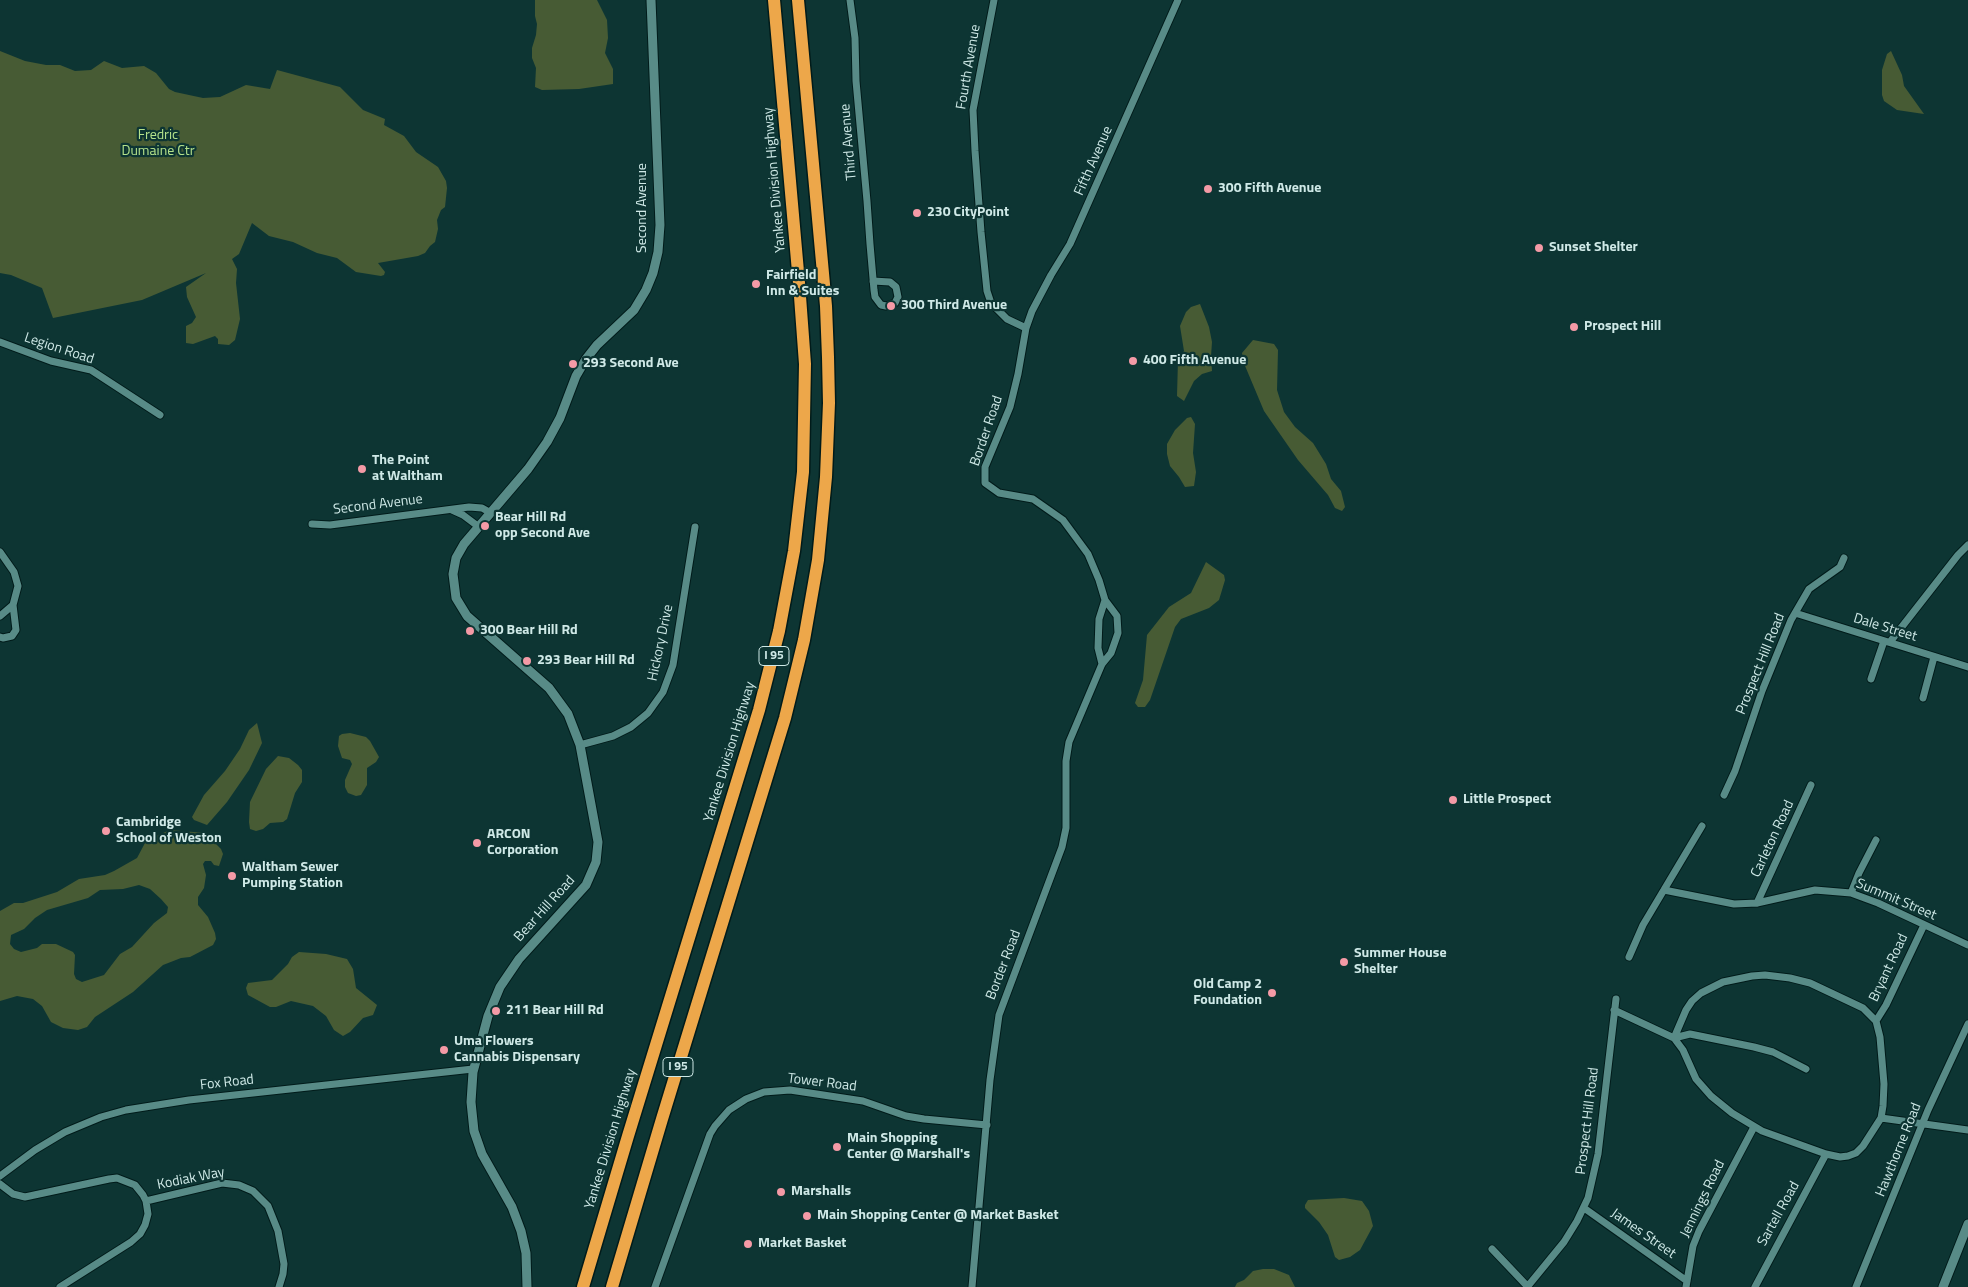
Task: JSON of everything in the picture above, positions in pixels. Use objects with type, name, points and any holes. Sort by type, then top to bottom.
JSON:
[{"type":"highway","name":"Yankee Division Highway","points":[[583,1287],[630,1126],[759,710],[779,631],[792,561],[803,472],[805,364],[774,0]]},
{"type":"highway","name":"I 95","points":[[612,1287],[785,718],[804,640],[818,560],[826,477],[829,403],[828,357],[826,306],[798,0]]},
{"type":"street","name":"Second Avenue","points":[[478,527],[543,449],[557,424],[583,363],[594,348],[634,310],[646,290],[655,268],[660,226],[651,0]]},
{"type":"street","name":"Third Avenue","points":[[850,0],[855,38],[856,80],[874,281]]},
{"type":"street","name":"Fourth Avenue","points":[[994,0],[973,110],[981,232],[989,300],[1002,315],[1026,328]]},
{"type":"street","name":"Fifth Avenue","points":[[1026,328],[1040,294],[1070,244],[1178,0]]},
{"type":"street","name":"Border Road","points":[[972,1287],[990,1080],[1000,1008],[1060,855],[1066,828],[1066,761],[1069,742],[1102,664],[1111,653],[1118,633],[1117,616],[1104,600],[1099,580],[1088,554],[1063,520],[1032,498],[999,493],[985,483],[985,467],[1010,407],[1026,328]]},
{"type":"street","name":"Legion Road","points":[[0,342],[51,361],[91,370],[160,415]]},
{"type":"street","name":"Second Avenue","points":[[312,524],[330,525],[474,507],[491,513]]},
{"type":"street","points":[[447,510],[463,515],[478,527]]},
{"type":"street","name":"Bear Hill Road","points":[[478,527],[462,547],[455,562],[453,582],[458,602],[470,620],[553,693],[568,714],[580,745],[598,842],[598,854],[594,870],[582,891],[519,959],[506,977],[491,1009],[473,1069],[471,1102],[474,1131],[484,1159],[512,1207],[522,1231],[526,1253],[527,1287]]},
{"type":"street","name":"Hickory Drive","points":[[580,745],[614,736],[632,727],[648,713],[663,692],[672,665],[695,527]]},
{"type":"street","points":[[1871,679],[1887,642],[1968,545]]},
{"type":"street","points":[[0,552],[14,572],[18,586],[13,604],[16,630],[12,636],[3,638],[0,636]]},
{"type":"street","name":"Prospect Hill Road","points":[[1724,795],[1737,765],[1762,691],[1795,613],[1809,589],[1840,567],[1844,558]]},
{"type":"street","name":"Border Road","points":[[1102,664],[1098,648],[1099,619],[1104,600]]},
{"type":"street","points":[[0,616],[13,604]]},
{"type":"street","name":"Dale Street","points":[[1795,613],[1968,667]]},
{"type":"street","points":[[1923,698],[1934,657]]},
{"type":"street","name":"Carleton Road","points":[[1757,903],[1811,785]]},
{"type":"street","points":[[1629,957],[1640,930],[1702,826]]},
{"type":"street","points":[[1851,893],[1876,840]]},
{"type":"street","name":"Summit Street","points":[[1664,890],[1722,902],[1757,903],[1815,890],[1851,893],[1878,903],[1968,945]]},
{"type":"street","name":"Bryant Road","points":[[1876,1021],[1886,1005],[1924,925]]},
{"type":"street","points":[[1614,1010],[1674,1038],[1683,1050],[1696,1079],[1711,1096],[1754,1127],[1826,1154],[1840,1156],[1856,1153],[1870,1136],[1881,1118],[1884,1084],[1880,1037],[1876,1021],[1863,1008],[1805,982],[1778,976],[1752,976],[1723,982],[1701,993],[1686,1010],[1674,1038]]},
{"type":"street","name":"Prospect Hill Road","points":[[1492,1249],[1528,1287],[1564,1242],[1584,1208],[1592,1184],[1598,1154],[1616,1000]]},
{"type":"street","name":"Hawthorne Road","points":[[1856,1287],[1922,1124],[1968,1024]]},
{"type":"street","points":[[1674,1038],[1690,1034],[1754,1047],[1774,1052],[1806,1069]]},
{"type":"street","name":"Fox Road","points":[[0,1176],[35,1150],[65,1132],[95,1119],[126,1110],[176,1102],[473,1069]]},
{"type":"street","name":"Tower Road","points":[[655,1287],[710,1134],[729,1110],[746,1099],[764,1092],[790,1090],[864,1101],[914,1118],[987,1125]]},
{"type":"street","points":[[1881,1118],[1968,1130]]},
{"type":"street","name":"Jennings Road","points":[[1687,1284],[1693,1246],[1699,1231],[1754,1127]]},
{"type":"street","name":"Sartell Road","points":[[1755,1287],[1826,1154]]},
{"type":"street","points":[[0,1184],[13,1194],[25,1197],[117,1178],[135,1185],[146,1201],[147,1221],[143,1230],[136,1238],[60,1287]]},
{"type":"street","name":"Kodiak Way","points":[[146,1201],[222,1183],[239,1184],[253,1191],[268,1206],[280,1238],[284,1267],[279,1287]]},
{"type":"street","name":"James Street","points":[[1584,1208],[1687,1284]]},
{"type":"street","points":[[1943,1287],[1968,1224]]},
{"type":"green space","points":[[535,0],[597,0],[607,20],[608,38],[605,53],[613,69],[613,84],[579,89],[542,90],[535,87],[536,68],[532,58],[532,48],[537,24]]},
{"type":"green space","name":"Fredric Dumaine Ctr","points":[[0,51],[25,61],[46,65],[60,65],[75,71],[91,70],[104,61],[122,68],[144,66],[156,73],[169,89],[203,98],[220,97],[246,85],[270,89],[277,70],[340,87],[363,110],[385,119],[384,125],[404,136],[416,152],[438,167],[446,181],[447,188],[445,207],[441,210],[437,220],[438,229],[435,242],[425,253],[418,256],[378,263],[385,272],[381,276],[356,272],[337,258],[317,253],[293,242],[269,236],[252,223],[239,254],[232,259],[237,269],[236,283],[240,319],[235,340],[229,345],[218,344],[218,339],[215,336],[193,344],[186,343],[186,326],[192,323],[196,317],[187,297],[186,287],[206,273],[142,300],[53,318],[42,288],[11,275],[0,273]]},
{"type":"green space","points":[[1891,51],[1902,75],[1904,86],[1924,114],[1897,110],[1884,101],[1882,95],[1882,70],[1887,54]]},
{"type":"green space","points":[[1200,304],[1209,327],[1212,342],[1212,371],[1202,374],[1194,381],[1184,401],[1177,396],[1178,360],[1184,351],[1180,326],[1186,312],[1191,307]]},
{"type":"green space","points":[[1253,340],[1274,344],[1278,350],[1277,390],[1284,412],[1295,427],[1313,443],[1326,464],[1331,479],[1341,491],[1345,507],[1342,511],[1335,508],[1328,495],[1298,460],[1264,411],[1243,361],[1242,353]]},
{"type":"green space","points":[[1191,417],[1195,424],[1193,453],[1196,472],[1194,486],[1185,487],[1170,466],[1167,444],[1175,430],[1187,418]]},
{"type":"green space","points":[[1206,562],[1224,575],[1225,580],[1219,600],[1209,608],[1181,619],[1175,627],[1150,700],[1145,707],[1138,707],[1135,703],[1143,680],[1147,635],[1169,607],[1191,593]]},
{"type":"green space","points":[[257,723],[262,743],[249,770],[227,802],[207,825],[194,820],[192,817],[204,795],[225,771],[240,749],[249,730]]},
{"type":"green space","points":[[350,733],[366,737],[379,757],[376,762],[367,768],[367,785],[361,795],[356,796],[348,793],[345,787],[345,780],[352,764],[350,760],[342,758],[338,746],[339,736]]},
{"type":"green space","points":[[278,756],[289,758],[298,765],[302,770],[302,782],[295,793],[287,819],[283,822],[270,823],[263,829],[256,831],[250,829],[250,802],[266,769]]},
{"type":"green space","points":[[170,830],[205,833],[221,849],[223,854],[219,866],[214,865],[211,861],[205,861],[203,864],[206,875],[204,888],[198,897],[198,905],[208,917],[215,933],[216,939],[213,945],[190,957],[181,958],[163,965],[133,992],[95,1017],[87,1027],[78,1030],[63,1028],[51,1022],[42,1006],[33,999],[17,996],[0,1001],[0,911],[14,903],[23,903],[57,892],[79,879],[105,875],[114,871],[137,858],[145,843]],"holes":[[[139,885],[150,889],[168,907],[167,913],[154,923],[132,947],[120,954],[104,975],[82,982],[76,979],[74,974],[75,955],[73,952],[56,944],[42,944],[37,948],[21,952],[14,949],[10,944],[11,935],[24,929],[47,910],[88,898],[100,890],[123,889]]]},
{"type":"green space","points":[[299,952],[326,954],[347,959],[353,969],[356,988],[377,1005],[373,1015],[363,1018],[350,1032],[343,1036],[334,1030],[326,1016],[313,1006],[291,1001],[276,1007],[270,1007],[248,995],[246,988],[248,983],[272,980],[288,964],[292,957]]},
{"type":"green space","points":[[1344,1198],[1362,1201],[1369,1211],[1373,1226],[1360,1250],[1350,1257],[1339,1260],[1335,1257],[1328,1235],[1319,1222],[1305,1208],[1305,1205],[1308,1200]]},
{"type":"green space","points":[[1274,1269],[1289,1275],[1295,1287],[1235,1287],[1237,1283],[1244,1280],[1253,1271]]},
{"type":"place","name":"300 Fifth Avenue","points":[[1208,189]]},
{"type":"place","name":"230 CityPoint","points":[[917,213]]},
{"type":"place","name":"Sunset Shelter","points":[[1539,248]]},
{"type":"place","name":"Fairfield Inn & Suites","points":[[756,284]]},
{"type":"place","name":"300 Third Avenue","points":[[891,306]]},
{"type":"place","name":"Prospect Hill","points":[[1574,327]]},
{"type":"place","name":"400 Fifth Avenue","points":[[1133,361]]},
{"type":"place","name":"293 Second Ave","points":[[573,364]]},
{"type":"place","name":"The Point at Waltham","points":[[362,469]]},
{"type":"place","name":"Bear Hill Rd opp Second Ave","points":[[485,526]]},
{"type":"place","name":"300 Bear Hill Rd","points":[[470,631]]},
{"type":"place","name":"293 Bear Hill Rd","points":[[527,661]]},
{"type":"place","name":"Little Prospect","points":[[1453,800]]},
{"type":"place","name":"Cambridge School of Weston","points":[[106,831]]},
{"type":"place","name":"ARCON Corporation","points":[[477,843]]},
{"type":"place","name":"Waltham Sewer Pumping Station","points":[[232,876]]},
{"type":"place","name":"Summer House Shelter","points":[[1344,962]]},
{"type":"place","name":"Old Camp 2 Foundation","points":[[1272,993]]},
{"type":"place","name":"211 Bear Hill Rd","points":[[496,1011]]},
{"type":"place","name":"Uma Flowers Cannabis Dispensary","points":[[444,1050]]},
{"type":"place","name":"Main Shopping Center @ Marshall's","points":[[837,1147]]},
{"type":"place","name":"Marshalls","points":[[781,1192]]},
{"type":"place","name":"Main Shopping Center @ Market Basket","points":[[807,1216]]},
{"type":"place","name":"Market Basket","points":[[748,1244]]}]
